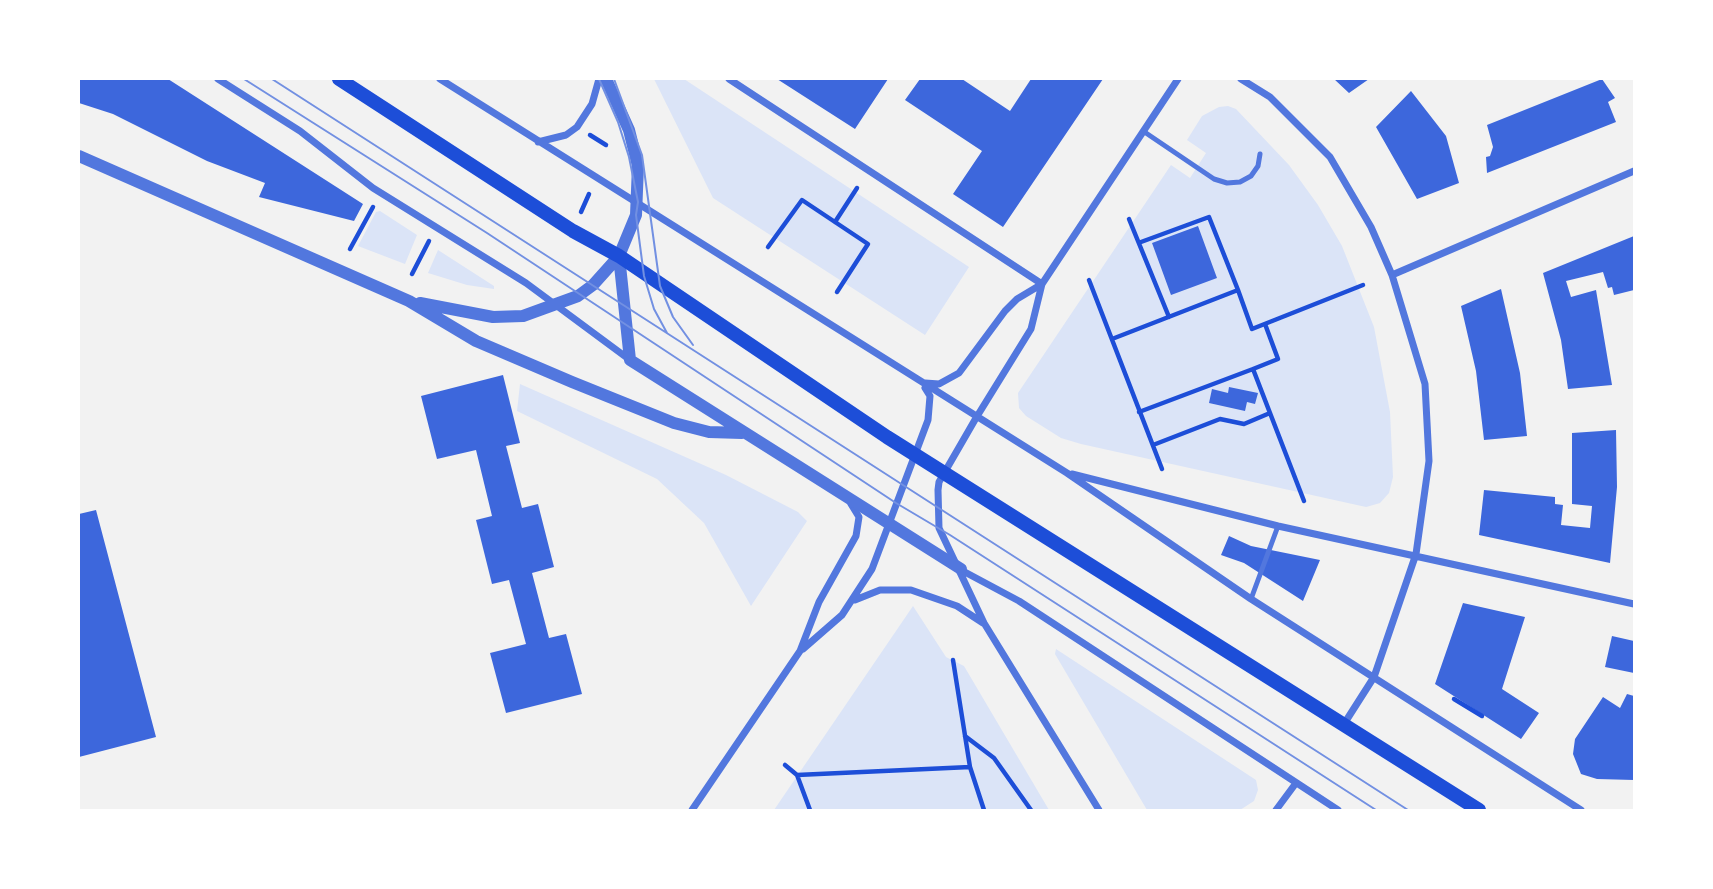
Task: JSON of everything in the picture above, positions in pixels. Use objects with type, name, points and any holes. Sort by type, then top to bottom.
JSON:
[{"type":"main road","points":[[339,79],[573,230],[619,256],[944,473],[1479,810]]},
{"type":"street","points":[[218,79],[300,131],[373,188],[526,282],[630,360],[889,525],[1019,601],[1338,810]]},
{"type":"street","points":[[440,79],[1067,473],[1251,599],[1581,810]]},
{"type":"street","points":[[537,142],[566,135],[577,127],[592,104],[599,79]]},
{"type":"street","points":[[409,301],[493,317],[523,316],[578,296],[593,285],[619,256],[638,202],[638,166],[629,130],[606,79]]},
{"type":"street","points":[[729,79],[1042,284]]},
{"type":"street","points":[[1099,810],[984,623],[961,569],[939,528],[938,490],[944,473],[1031,329],[1042,284],[1178,79]]},
{"type":"street","points":[[1241,79],[1270,97],[1330,157],[1371,227],[1392,275],[1425,384],[1429,461],[1416,554],[1374,677],[1344,724]]},
{"type":"street","points":[[79,156],[409,301],[476,341],[674,423],[709,432],[742,433]]},
{"type":"street","points":[[1392,275],[1634,171]]},
{"type":"street","points":[[619,256],[630,360]]},
{"type":"street","points":[[921,383],[939,384],[952,378],[1005,311],[1017,299],[1042,284]]},
{"type":"street","points":[[800,652],[842,615],[872,569],[930,410],[930,396],[921,383]]},
{"type":"street","points":[[1067,473],[1278,526],[1416,554],[1634,604]]},
{"type":"street","points":[[692,810],[800,652],[819,602],[856,536],[856,509],[845,497]]},
{"type":"street","points":[[851,602],[880,590],[911,590],[957,606],[984,623]]},
{"type":"street","points":[[1276,810],[1296,783]]},
{"type":"lane","points":[[1143,131],[1214,179],[1227,183],[1240,183],[1251,176],[1258,166],[1260,154]]},
{"type":"lane","points":[[1251,599],[1278,526]]},
{"type":"path","points":[[589,135],[603,144],[599,155]]},
{"type":"path","points":[[580,216],[592,186]]},
{"type":"path","points":[[835,222],[857,188]]},
{"type":"path","points":[[768,247],[802,200],[868,244],[838,292]]},
{"type":"path","points":[[349,249],[375,203]]},
{"type":"path","points":[[1129,219],[1138,244],[1209,217],[1252,329],[1363,285]]},
{"type":"path","points":[[412,274],[429,240]]},
{"type":"path","points":[[1141,242],[1169,317]]},
{"type":"path","points":[[1089,280],[1162,469]]},
{"type":"path","points":[[1112,340],[1238,290]]},
{"type":"path","points":[[1139,412],[1278,359],[1265,324]]},
{"type":"path","points":[[1253,369],[1304,501]]},
{"type":"path","points":[[1153,445],[1220,419],[1244,424],[1270,413]]},
{"type":"path","points":[[953,660],[970,767],[984,810]]},
{"type":"path","points":[[1454,699],[1482,716]]},
{"type":"path","points":[[965,736],[994,758],[1031,810]]},
{"type":"path","points":[[785,765],[797,775],[810,810]]},
{"type":"path","points":[[797,775],[970,767]]},
{"type":"shaded area","points":[[654,79],[684,79],[969,267],[925,335],[713,198]]},
{"type":"shaded area","points":[[1219,107],[1236,109],[1289,165],[1318,205],[1342,246],[1374,327],[1390,412],[1393,477],[1389,493],[1380,503],[1366,507],[1081,444],[1061,438],[1026,416],[1019,408],[1018,393],[1171,165],[1190,178],[1206,153],[1187,140],[1202,116]]},
{"type":"shaded area","points":[[380,211],[417,235],[405,264],[358,246],[376,212]]},
{"type":"shaded area","points":[[438,250],[494,286],[494,289],[467,285],[428,273]]},
{"type":"shaded area","points":[[520,384],[726,475],[798,512],[807,521],[751,606],[704,523],[657,479],[517,411]]},
{"type":"shaded area","points":[[913,606],[946,657],[964,666],[1049,810],[774,810]]},
{"type":"shaded area","points":[[1056,649],[1256,780],[1258,790],[1254,801],[1240,810],[1147,810],[1055,654]]},
{"type":"building","points":[[79,79],[168,79],[363,204],[354,221],[259,197],[265,183],[207,161],[113,114],[79,103]]},
{"type":"building","points":[[777,79],[888,79],[855,129]]},
{"type":"building","points":[[920,79],[962,79],[1010,111],[1031,79],[1103,79],[1003,227],[953,194],[982,151],[905,100]]},
{"type":"building","points":[[1334,79],[1369,79],[1349,93]]},
{"type":"building","points":[[1602,79],[1615,98],[1608,102],[1616,122],[1487,173],[1486,157],[1490,156],[1493,147],[1487,125]]},
{"type":"building","points":[[1411,91],[1446,136],[1459,183],[1417,199],[1376,127]]},
{"type":"building","points":[[1198,226],[1217,278],[1171,295],[1152,243]]},
{"type":"building","points":[[1634,236],[1634,290],[1614,295],[1612,287],[1608,288],[1603,272],[1566,281],[1571,297],[1596,290],[1612,385],[1568,389],[1561,340],[1543,273]]},
{"type":"building","points":[[1501,289],[1520,373],[1527,436],[1484,440],[1476,371],[1461,306]]},
{"type":"building","points":[[503,375],[520,443],[506,446],[522,508],[538,504],[554,567],[532,573],[549,638],[566,634],[582,694],[506,713],[490,653],[526,644],[509,580],[492,584],[476,520],[492,516],[476,450],[437,459],[421,396]]},
{"type":"building","points":[[1229,387],[1258,393],[1255,404],[1247,402],[1245,411],[1209,403],[1212,389],[1228,393]]},
{"type":"building","points":[[1616,430],[1617,487],[1610,563],[1479,535],[1484,490],[1555,497],[1555,504],[1563,505],[1561,525],[1590,528],[1592,506],[1572,504],[1572,433]]},
{"type":"building","points":[[96,510],[156,737],[79,757],[79,514]]},
{"type":"building","points":[[1229,536],[1251,546],[1320,560],[1303,601],[1244,563],[1221,555]]},
{"type":"building","points":[[1463,603],[1525,617],[1502,689],[1539,713],[1521,739],[1435,684]]},
{"type":"building","points":[[1612,636],[1634,641],[1634,673],[1605,667]]},
{"type":"building","points":[[1627,694],[1634,696],[1634,780],[1597,779],[1581,774],[1573,754],[1575,739],[1603,697],[1620,708]]},
{"type":"tram line","points":[[244,79],[487,233],[896,503],[950,535],[1376,810]]},
{"type":"tram line","points":[[272,79],[1408,810]]},
{"type":"tram line","points":[[599,79],[618,122],[629,157],[638,202],[636,215],[644,276],[654,309],[667,333]]},
{"type":"tram line","points":[[614,79],[642,155],[660,286],[673,317],[693,345]]}]
